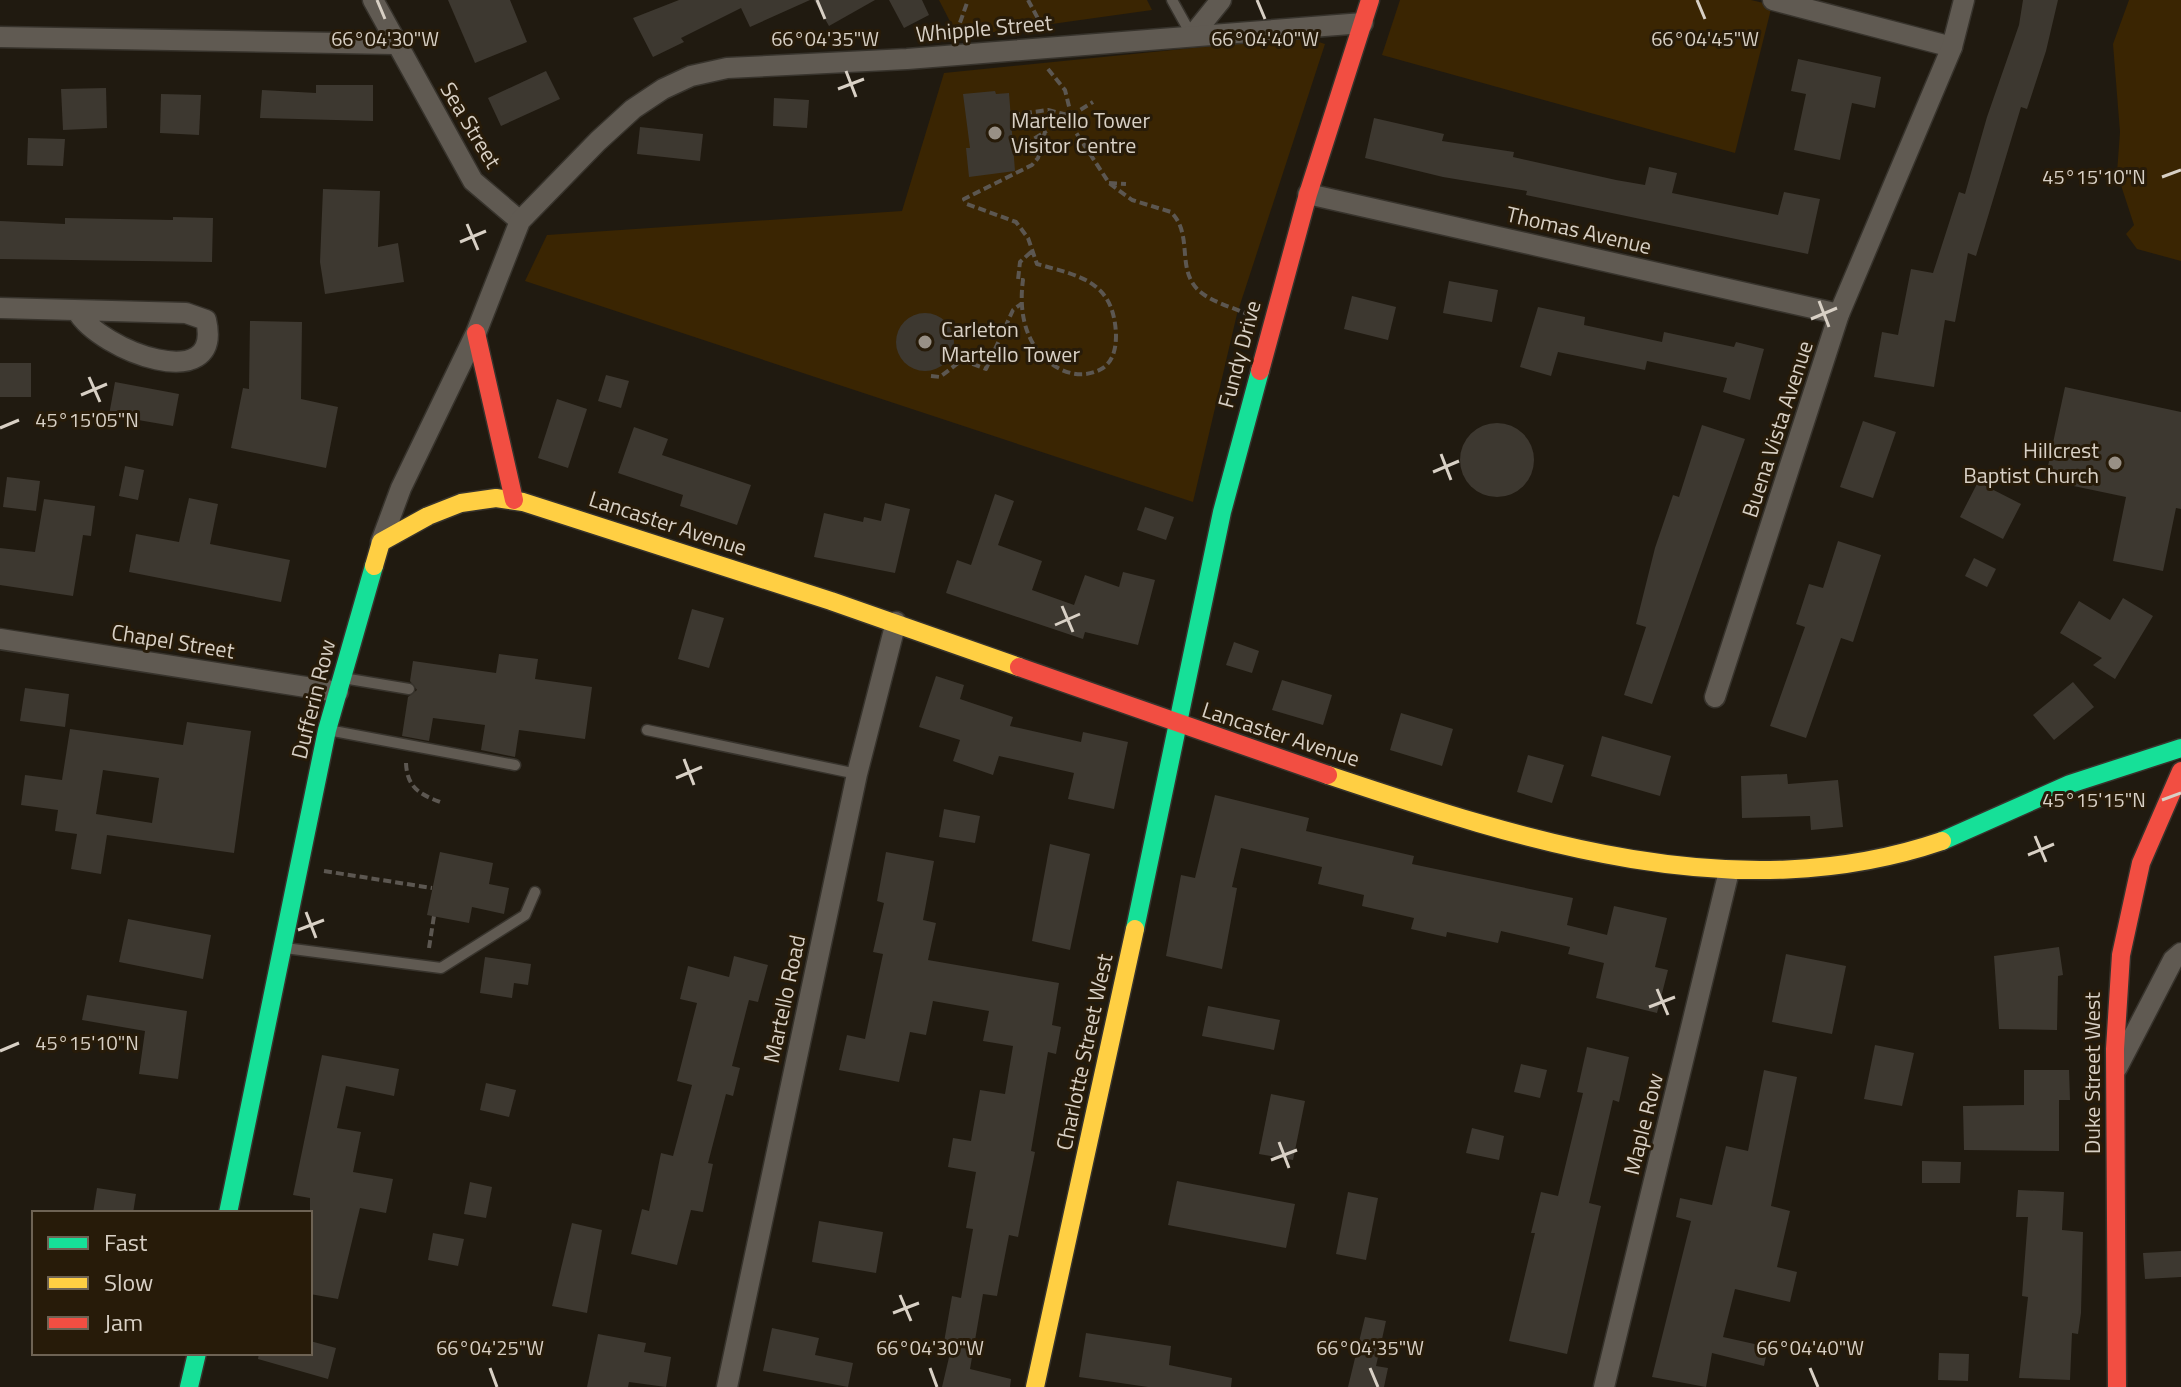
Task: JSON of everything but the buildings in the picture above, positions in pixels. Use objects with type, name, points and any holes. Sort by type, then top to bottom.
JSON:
[{"type":"street","name":"Sea Street","points":[[373,0],[394,44],[473,181],[520,221]]},
{"type":"street","points":[[1192,36],[1221,0]]},
{"type":"street","name":"Fundy Drive","points":[[1179,726],[1222,512],[1308,194],[1370,0]]},
{"type":"street","points":[[1773,0],[1952,47]]},
{"type":"street","name":"Buena Vista Avenue","points":[[1715,697],[1839,314],[1952,47],[1964,0]]},
{"type":"street","name":"Whipple Street","points":[[520,221],[633,109],[691,76],[727,68],[949,55],[1363,23]]},
{"type":"street","points":[[0,37],[394,44]]},
{"type":"street","name":"Thomas Avenue","points":[[1308,194],[1839,314]]},
{"type":"street","name":"Dufferin Row","points":[[228,1211],[327,730],[381,542],[401,488],[476,333],[520,221]]},
{"type":"street","points":[[0,308],[197,315],[206,320],[207,343],[200,351],[180,362],[155,360],[92,332],[77,311]]},
{"type":"street","points":[[476,333],[514,500]]},
{"type":"street","name":"Lancaster Avenue","points":[[381,542],[428,514],[458,504],[484,499],[514,500],[896,622],[1179,726],[1496,828],[1616,853],[1729,871],[1798,872],[1914,850],[1965,832],[2054,791],[2133,760],[2181,748]]},
{"type":"street","name":"Martello Road","points":[[727,1387],[857,774],[896,622]]},
{"type":"street","name":"Chapel Street","points":[[0,639],[339,685]]},
{"type":"street","name":"Charlotte Street West","points":[[1035,1387],[1179,726]]},
{"type":"street","name":"Duke Street West","points":[[2117,1387],[2115,995],[2124,923],[2143,859],[2181,771]]},
{"type":"street","name":"Maple Row","points":[[1604,1387],[1729,871]]},
{"type":"street","points":[[2114,1074],[2173,960],[2181,953]]},
{"type":"street","points":[[189,1387],[197,1355]]},
{"type":"lane","points":[[1172,0],[1192,36]]},
{"type":"lane","points":[[339,685],[409,689]]},
{"type":"lane","points":[[327,730],[515,765]]},
{"type":"lane","points":[[647,730],[857,774]]},
{"type":"lane","points":[[283,948],[441,968],[525,915],[535,892]]},
{"type":"path","points":[[949,55],[968,0]]},
{"type":"path","points":[[1028,0],[1052,46]]},
{"type":"path","points":[[1026,49],[1059,79],[1075,131],[1109,183],[1132,200],[1165,209],[1177,218],[1184,231],[1184,266],[1198,290],[1272,324]]},
{"type":"path","points":[[1014,151],[1093,102]]},
{"type":"path","points":[[1012,115],[1048,110],[1072,116]]},
{"type":"path","points":[[1031,252],[1020,262],[1018,280],[1023,280],[1021,304],[1031,344],[1046,361],[1067,372],[1095,372],[1110,361],[1116,344],[1116,329],[1100,288],[1080,276],[1037,264],[1028,238],[1016,222],[967,204],[964,199],[1035,162],[1045,132]]},
{"type":"path","points":[[1109,183],[1126,184]]},
{"type":"path","points":[[931,376],[940,377],[962,360],[986,369],[1013,310],[1021,304]]},
{"type":"path","points":[[408,745],[406,767],[409,782],[419,794],[440,802]]},
{"type":"path","points":[[300,867],[432,888]]},
{"type":"path","points":[[427,966],[434,916]]},
{"type":"shaded area","points":[[939,0],[1147,0],[1152,10],[958,37]]},
{"type":"shaded area","points":[[1400,0],[1751,0],[1772,5],[1735,153],[1382,55]]},
{"type":"shaded area","points":[[2129,0],[2181,0],[2181,261],[2137,249],[2126,234],[2134,225],[2117,173],[2120,132],[2113,44]]},
{"type":"shaded area","points":[[1303,37],[1325,44],[1237,314],[1193,502],[525,281],[547,235],[902,211],[944,73]]},
{"type":"traffic: fast","points":[[1135,929],[1222,512],[1260,371]]},
{"type":"traffic: fast","points":[[228,1211],[327,730],[374,566]]},
{"type":"traffic: fast","points":[[1942,841],[2070,784],[2181,748]]},
{"type":"traffic: fast","points":[[189,1387],[197,1355]]},
{"type":"traffic: slow","points":[[374,566],[381,542],[428,516],[461,503],[496,498],[523,502],[831,601],[1019,667]]},
{"type":"traffic: slow","points":[[1328,775],[1478,823],[1555,843],[1632,859],[1710,868],[1787,870],[1865,861],[1942,841]]},
{"type":"traffic: slow","points":[[1035,1387],[1135,929]]},
{"type":"traffic: jam","points":[[1260,371],[1308,194],[1370,0]]},
{"type":"traffic: jam","points":[[476,333],[514,500]]},
{"type":"traffic: jam","points":[[1019,667],[1328,775]]},
{"type":"traffic: jam","points":[[2117,1387],[2115,1049],[2121,955],[2141,863],[2181,771]]},
{"type":"place","name":"Martello Tower Visitor Centre","points":[[995,133]]},
{"type":"place","name":"Carleton Martello Tower","points":[[925,342]]},
{"type":"place","name":"Hillcrest Baptist Church","points":[[2115,463]]}]
